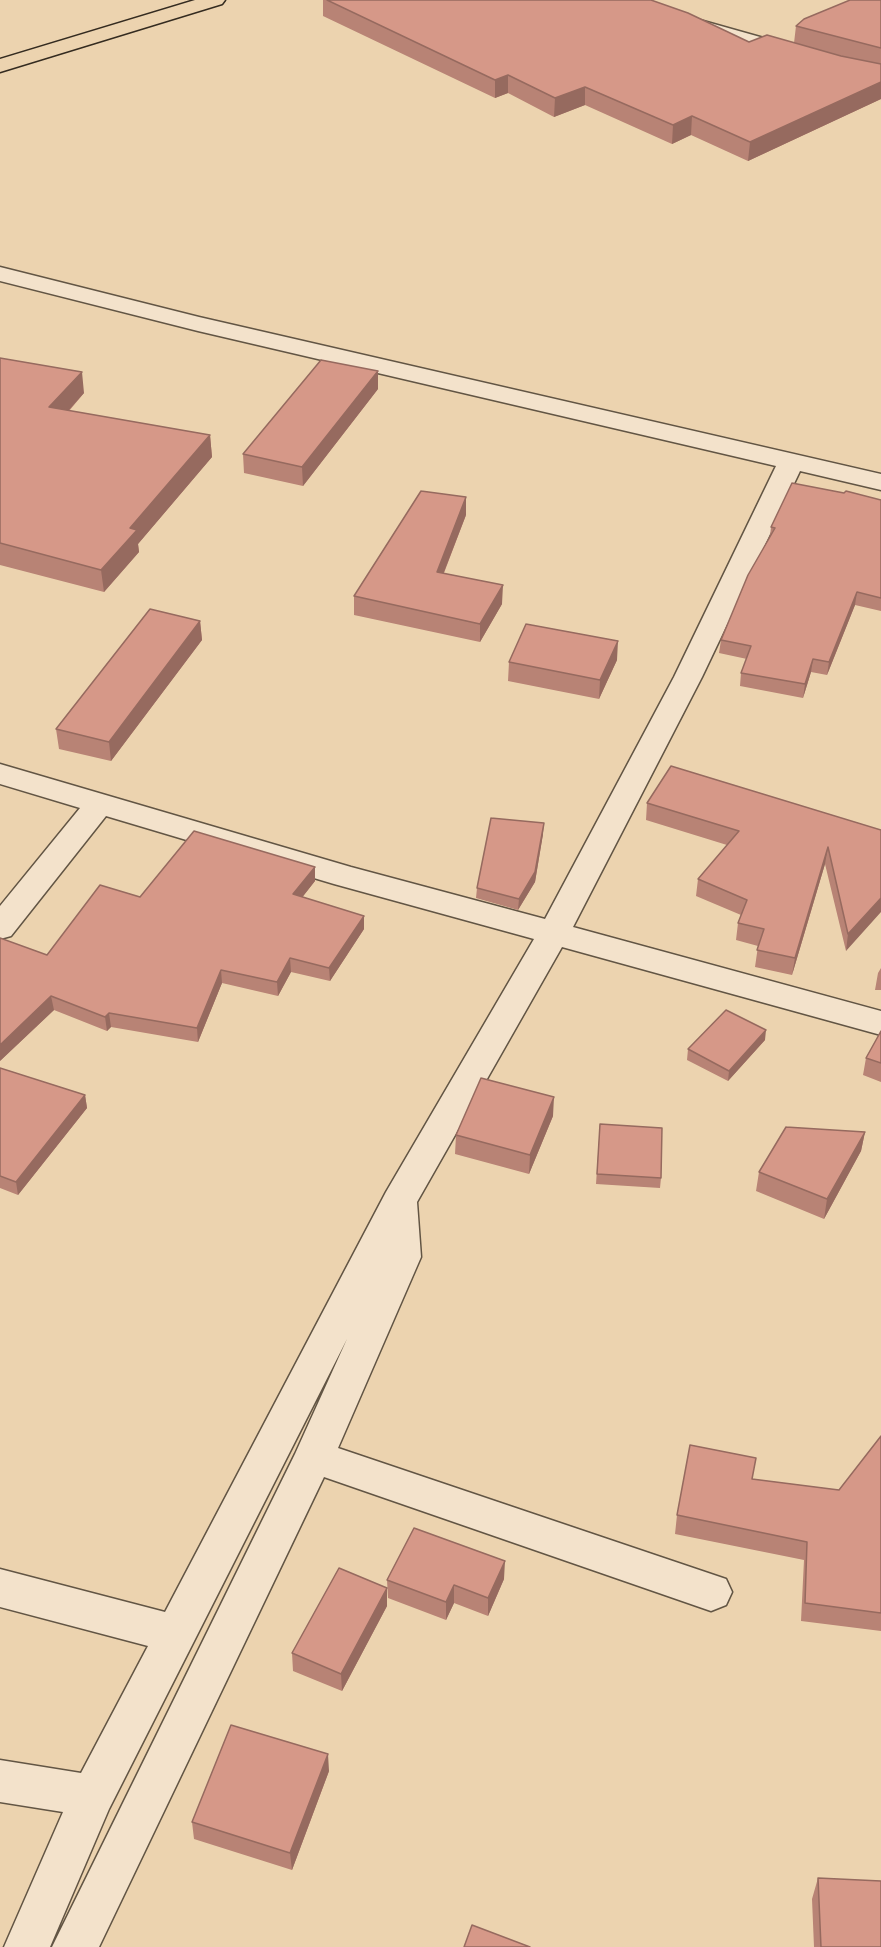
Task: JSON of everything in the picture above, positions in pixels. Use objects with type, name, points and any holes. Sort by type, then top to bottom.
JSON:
[{"type":"main road","points":[[0,66],[215,0]]},
{"type":"street","points":[[623,0],[675,19],[846,68],[881,75]]},
{"type":"street","points":[[0,274],[209,326],[881,482]]},
{"type":"street","points":[[27,1947],[92,1796],[399,1202],[553,934],[688,677],[791,462]]},
{"type":"street","points":[[0,774],[553,934],[881,1023]]},
{"type":"street","points":[[0,928],[100,803]]},
{"type":"street","points":[[75,1947],[314,1457],[403,1257],[399,1202]]},
{"type":"street","points":[[314,1457],[711,1592]]},
{"type":"street","points":[[0,1588],[176,1634]]},
{"type":"street","points":[[0,1781],[92,1796]]},
{"type":"building","points":[[327,0],[651,0],[688,13],[749,42],[767,35],[841,56],[881,64],[881,82],[750,142],[692,116],[673,125],[585,87],[555,98],[508,75],[495,80]]},
{"type":"building","points":[[850,0],[881,0],[881,48],[796,26],[804,19]]},
{"type":"building","points":[[0,358],[82,372],[49,407],[210,435],[130,528],[137,530],[101,570],[0,543]]},
{"type":"building","points":[[321,360],[378,371],[302,467],[243,454]]},
{"type":"building","points":[[792,483],[844,493],[846,491],[881,500],[881,598],[857,592],[829,662],[813,659],[805,684],[741,673],[751,646],[721,640],[748,575],[775,528],[771,527]]},
{"type":"building","points":[[421,491],[466,497],[437,572],[503,585],[480,624],[354,596]]},
{"type":"building","points":[[150,609],[200,621],[109,742],[56,729]]},
{"type":"building","points":[[526,624],[618,641],[600,680],[509,662]]},
{"type":"building","points":[[671,766],[881,830],[881,898],[848,934],[828,847],[795,958],[757,950],[764,929],[738,923],[747,900],[698,879],[739,831],[647,803]]},
{"type":"building","points":[[491,818],[544,823],[535,872],[519,899],[477,888]]},
{"type":"building","points":[[194,831],[315,867],[293,894],[364,916],[329,968],[290,958],[277,982],[221,970],[197,1028],[109,1013],[105,1017],[51,996],[0,1045],[0,938],[47,955],[100,885],[140,897]]},
{"type":"building","points":[[726,1010],[766,1030],[729,1071],[688,1049]]},
{"type":"building","points":[[881,1031],[881,1063],[866,1058]]},
{"type":"building","points":[[0,1068],[85,1095],[16,1182],[0,1176]]},
{"type":"building","points":[[481,1078],[554,1097],[530,1155],[456,1135]]},
{"type":"building","points":[[600,1124],[662,1128],[661,1178],[597,1174]]},
{"type":"building","points":[[786,1127],[865,1132],[827,1199],[759,1172]]},
{"type":"building","points":[[881,1436],[881,1613],[805,1603],[807,1542],[677,1515],[690,1445],[756,1458],[752,1479],[839,1490]]},
{"type":"building","points":[[414,1528],[505,1561],[488,1598],[454,1585],[446,1602],[387,1580]]},
{"type":"building","points":[[339,1568],[387,1588],[341,1674],[292,1653]]},
{"type":"building","points":[[231,1725],[328,1754],[290,1853],[192,1822]]},
{"type":"building","points":[[818,1878],[881,1881],[881,1947],[821,1947]]},
{"type":"building","points":[[472,1925],[530,1947],[464,1947]]}]
